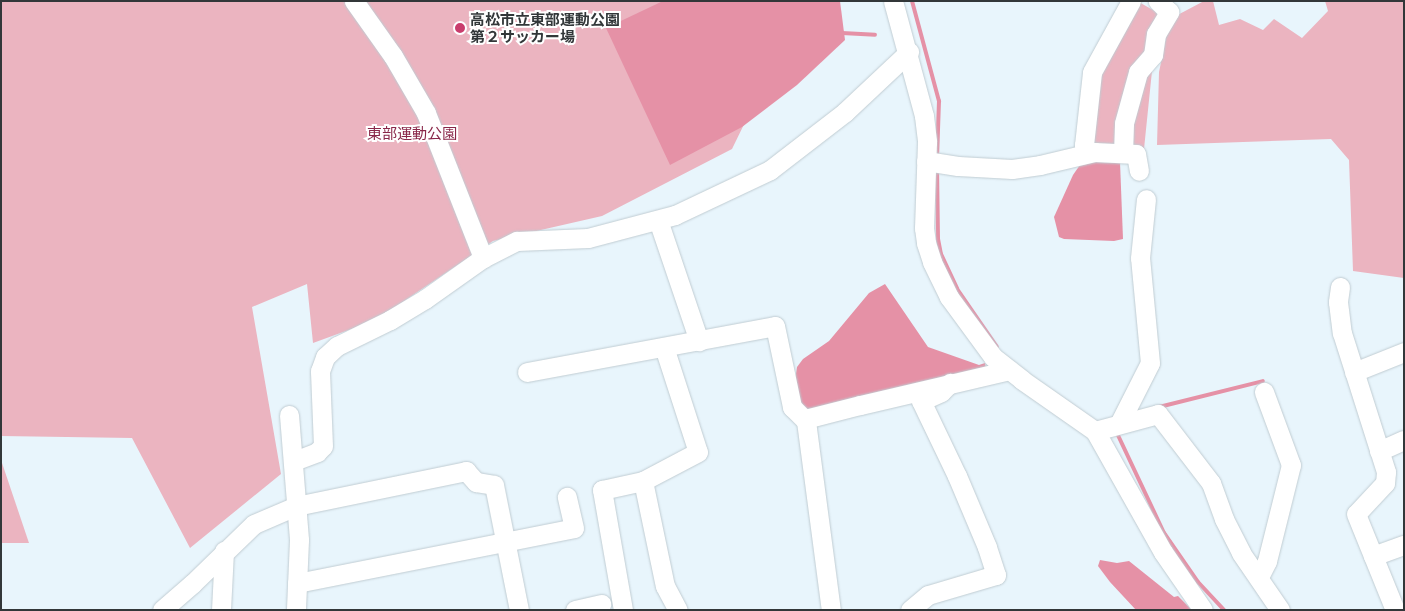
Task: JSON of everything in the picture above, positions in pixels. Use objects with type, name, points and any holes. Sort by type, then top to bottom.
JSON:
[{"type":"street","points":[[354,1],[392,56],[426,113],[483,258]]},
{"type":"street","points":[[893,1],[909,52],[924,116],[926,161],[924,228],[932,262],[949,298],[993,357],[1095,430],[1163,552],[1203,610]]},
{"type":"street","points":[[1088,153],[1084,145],[1092,72],[1131,1]]},
{"type":"street","points":[[1122,153],[1124,123],[1138,72],[1153,55],[1156,34],[1168,12],[1158,1]]},
{"type":"street","points":[[294,461],[317,452],[323,446],[320,371],[325,357],[337,346],[390,320],[425,299],[483,258],[516,241],[588,238],[674,216],[770,170],[844,112],[909,52]]},
{"type":"street","points":[[926,161],[958,166],[1012,169],[1040,166],[1088,153],[1122,153],[1136,154],[1139,171]]},
{"type":"street","points":[[1119,424],[1150,363],[1140,258],[1146,199]]},
{"type":"street","points":[[658,220],[699,341]]},
{"type":"street","points":[[1340,287],[1338,302],[1342,333],[1386,472],[1385,483],[1356,514],[1395,610]]},
{"type":"street","points":[[527,372],[775,326],[792,407],[806,421],[831,610]]},
{"type":"street","points":[[623,610],[602,490],[643,481],[698,452],[664,347]]},
{"type":"street","points":[[1354,372],[1404,352]]},
{"type":"street","points":[[806,421],[809,418],[834,411],[1009,370]]},
{"type":"street","points":[[910,610],[928,596],[996,575],[987,547],[957,476],[922,401],[941,392],[950,384]]},
{"type":"street","points":[[1259,577],[1267,561],[1291,465],[1264,392]]},
{"type":"street","points":[[1095,430],[1158,414],[1211,483],[1224,519],[1237,544],[1280,610]]},
{"type":"street","points":[[289,415],[299,540],[296,610]]},
{"type":"street","points":[[1379,451],[1404,440]]},
{"type":"street","points":[[162,610],[254,524],[296,506],[466,471],[476,482],[494,485],[520,610]]},
{"type":"street","points":[[643,481],[665,586],[678,610]]},
{"type":"street","points":[[297,583],[574,528],[567,497]]},
{"type":"street","points":[[1373,556],[1404,545]]},
{"type":"street","points":[[221,610],[224,551]]},
{"type":"street","points":[[575,610],[601,604]]},
{"type":"green space","name":"東部運動公園","points":[[1,1],[804,1],[732,149],[602,216],[493,241],[376,320],[313,343],[307,284],[252,307],[281,474],[190,548],[132,438],[1,436]]},
{"type":"green space","points":[[1137,1],[1160,14],[1165,36],[1152,71],[1144,149],[1086,142],[1094,75]]},
{"type":"green space","points":[[1204,1],[1213,1],[1219,25],[1240,19],[1263,30],[1274,19],[1302,38],[1328,11],[1325,1],[1404,1],[1404,278],[1353,271],[1349,160],[1331,139],[1157,145],[1159,72],[1170,19]]},
{"type":"green space","points":[[1,460],[29,543],[1,543]]},
{"type":"shaded area","points":[[663,1],[840,1],[845,40],[797,85],[742,127],[670,165],[606,28]]},
{"type":"shaded area","points":[[1093,158],[1120,162],[1123,239],[1114,241],[1064,239],[1059,237],[1054,217],[1073,175],[1082,162]]},
{"type":"shaded area","points":[[885,284],[928,347],[979,365],[985,363],[986,369],[805,410],[799,404],[794,387],[797,367],[803,359],[829,341],[869,293]]},
{"type":"shaded area","points":[[1100,560],[1117,563],[1129,561],[1174,597],[1178,596],[1192,610],[1136,610],[1098,566]]},
{"type":"waterway","points":[[912,1],[939,101],[937,158]]},
{"type":"waterway","points":[[842,33],[875,35]]},
{"type":"waterway","points":[[937,167],[938,239],[941,254],[957,289],[997,347]]},
{"type":"waterway","points":[[1159,407],[1263,381]]},
{"type":"waterway","points":[[1116,431],[1164,533],[1198,582],[1224,610]]},
{"type":"place","name":"高松市立東部運動公園 第２サッカー場","points":[[460,28]]}]
